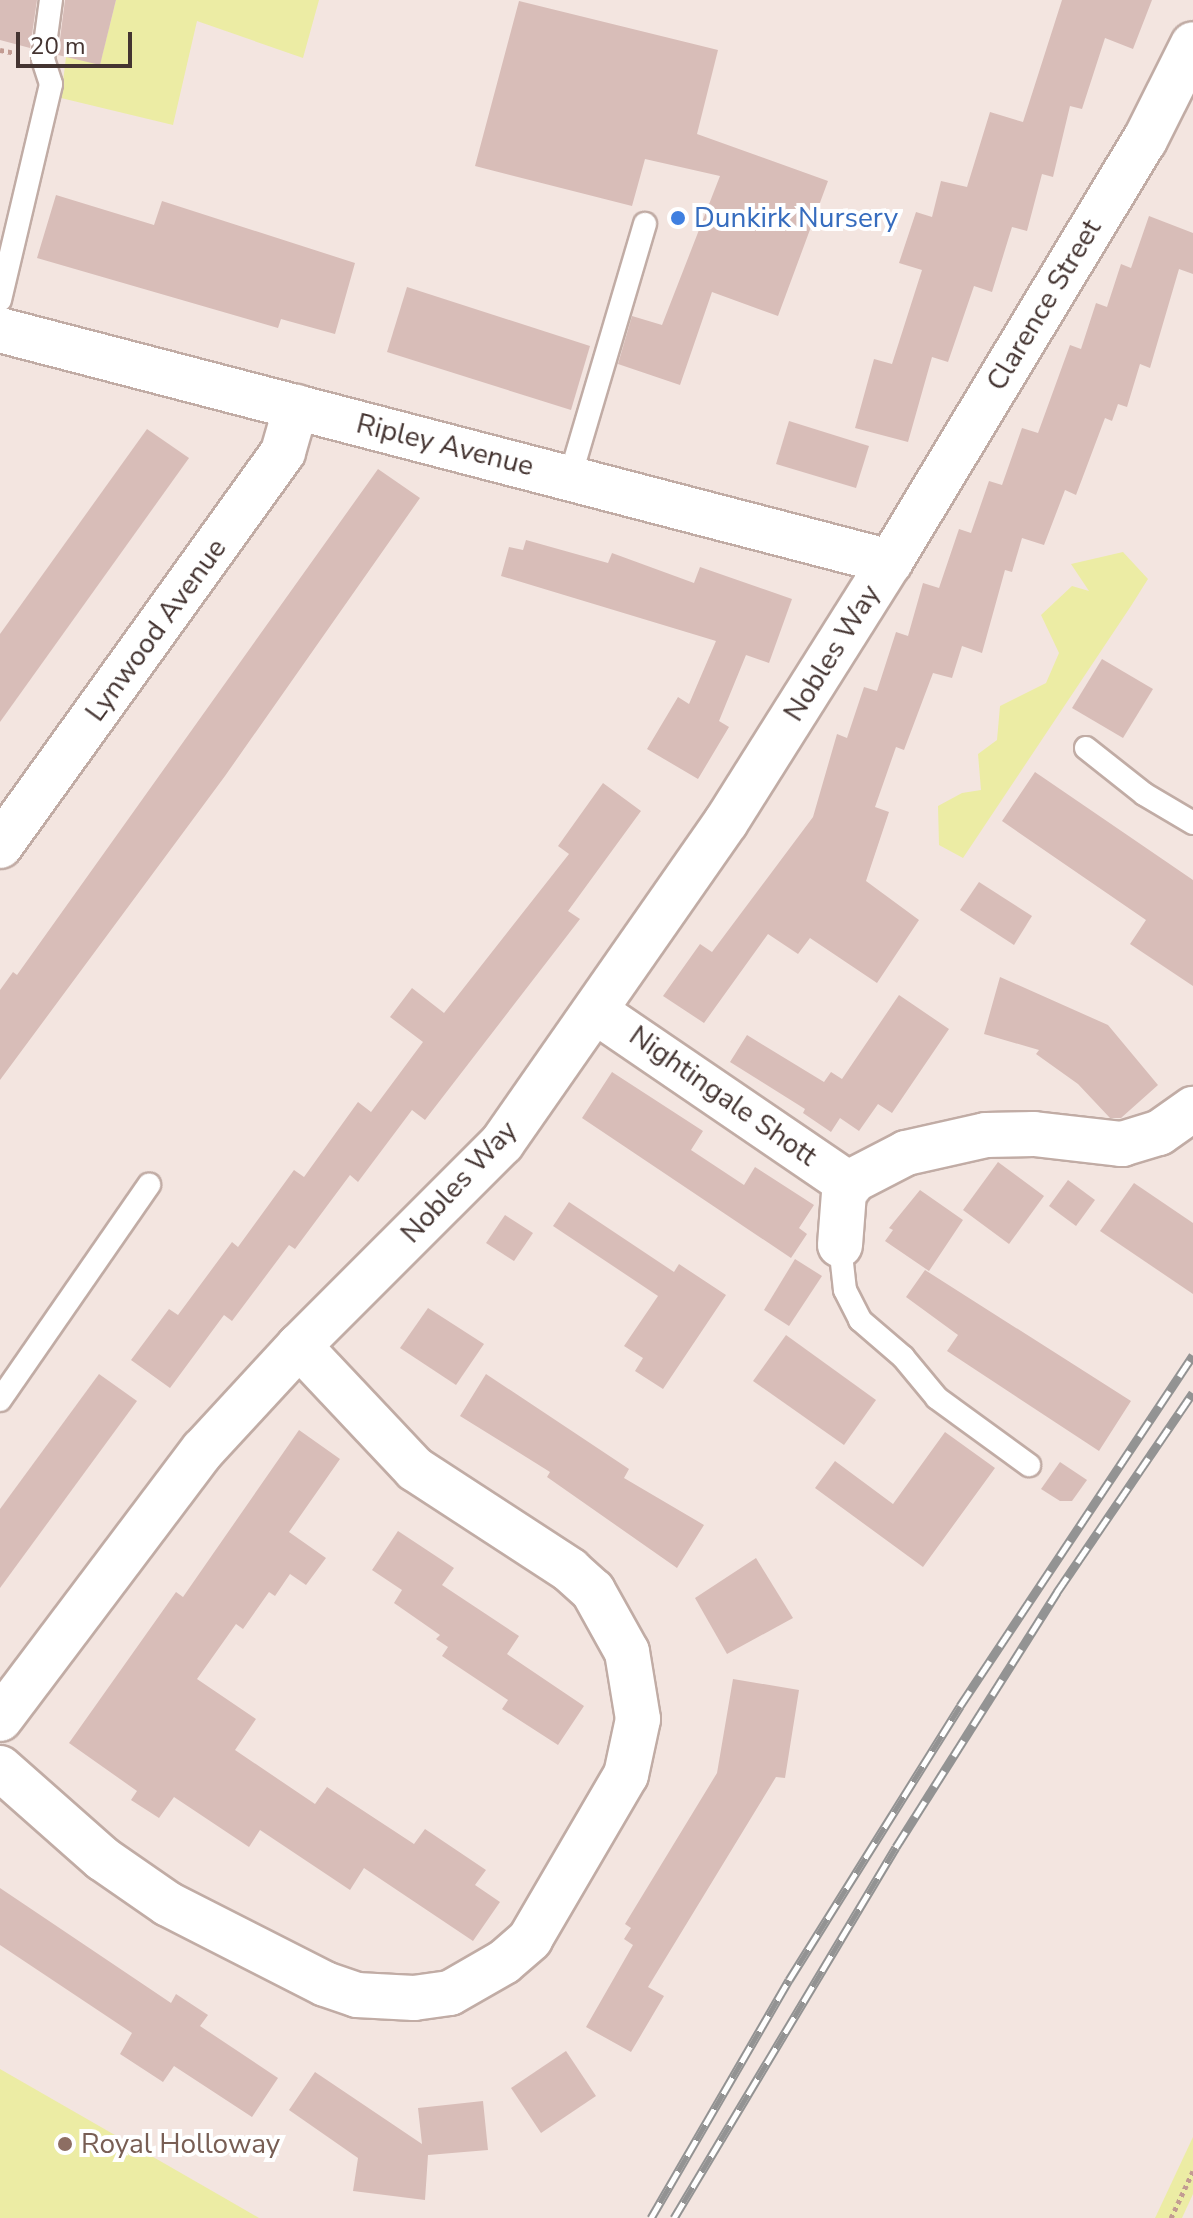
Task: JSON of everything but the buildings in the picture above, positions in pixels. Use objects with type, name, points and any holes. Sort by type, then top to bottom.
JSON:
[{"type":"street","name":"Clarence Street","points":[[890,562],[1145,140],[1193,44]]},
{"type":"street","name":"Ripley Avenue","points":[[0,330],[890,562]]},
{"type":"street","name":"Lynwood Avenue","points":[[0,846],[283,452],[296,407]]},
{"type":"street","name":"Nobles Way","points":[[0,1719],[203,1450],[299,1346],[502,1143],[726,822],[890,562]]},
{"type":"street","name":"Nightingale Shott","points":[[595,1011],[850,1185]]},
{"type":"street","points":[[840,1245],[844,1193],[875,1167],[955,1139],[1034,1134],[1082,1144],[1122,1144],[1159,1133],[1193,1109]]},
{"type":"street","points":[[0,1768],[141,1887],[283,1964],[357,1995],[414,1998],[450,1993],[504,1962],[530,1939],[626,1775],[638,1719],[627,1652],[593,1591],[570,1570],[415,1469],[299,1346]]},
{"type":"lane","points":[[0,300],[51,84],[43,59],[51,0]]},
{"type":"lane","points":[[570,477],[645,224]]},
{"type":"lane","points":[[1086,748],[1144,794],[1193,823]]},
{"type":"lane","points":[[0,1400],[149,1185]]},
{"type":"lane","points":[[840,1245],[845,1290],[860,1320],[903,1357],[937,1398],[1029,1465]]},
{"type":"path","points":[[1171,2218],[1193,2171]]},
{"type":"green space","points":[[116,0],[319,0],[303,58],[197,21],[173,125],[61,98],[66,57],[100,64]]},
{"type":"green space","points":[[1123,552],[1148,579],[963,858],[939,845],[938,806],[962,793],[981,790],[978,754],[997,740],[1000,706],[1046,683],[1059,653],[1041,615],[1072,586],[1089,591],[1071,564]]},
{"type":"green space","name":"Royal Holloway","points":[[0,2069],[221,2196],[259,2218],[0,2218]]},
{"type":"green space","points":[[1193,2137],[1193,2194],[1182,2218],[1155,2218]]},
{"type":"railway","points":[[651,2218],[789,1980],[960,1706],[1193,1355]]},
{"type":"railway","points":[[674,2218],[896,1847],[1057,1592],[1193,1393]]},
{"type":"place","name":"Dunkirk Nursery","points":[[678,218]]},
{"type":"place","name":"Royal Holloway","points":[[65,2144]]}]
